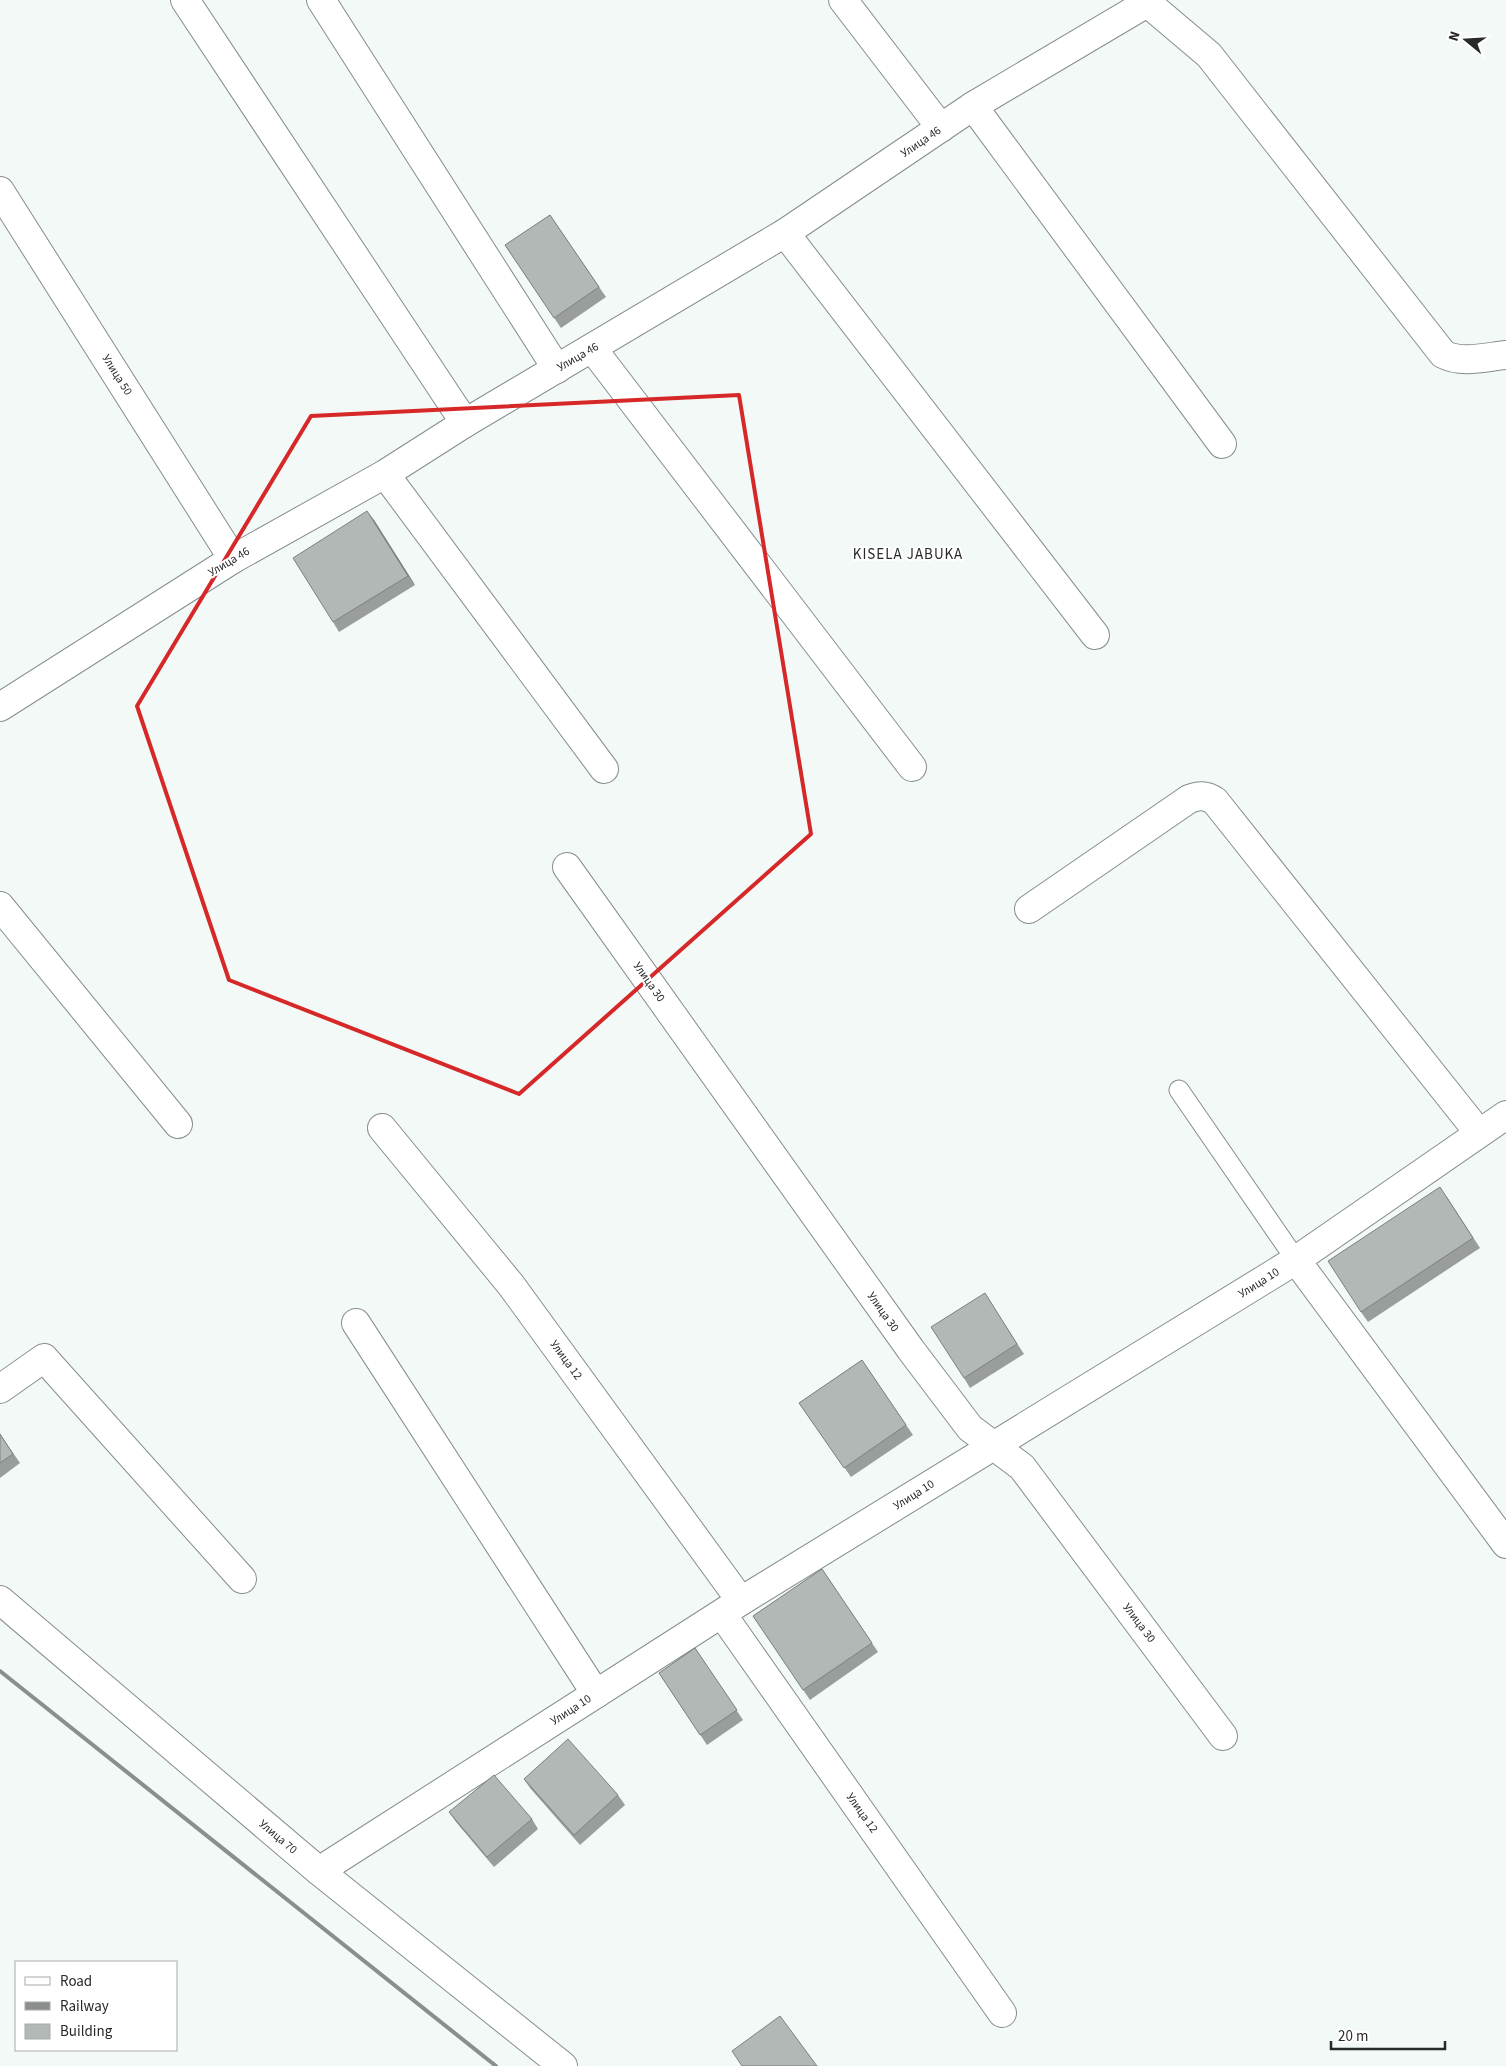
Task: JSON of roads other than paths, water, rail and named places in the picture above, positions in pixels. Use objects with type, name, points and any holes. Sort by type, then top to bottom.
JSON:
[{"type":"street","points":[[185,0],[465,423]]},
{"type":"street","points":[[320,0],[557,369]]},
{"type":"street","points":[[843,0],[941,128]]},
{"type":"street","points":[[1148,1],[1209,55],[1443,354],[1450,358],[1461,360],[1506,355]]},
{"type":"street","name":"Улица 46","points":[[0,707],[233,559],[385,474],[465,423],[785,233],[973,106],[1148,1]]},
{"type":"street","points":[[973,106],[1222,444]]},
{"type":"street","name":"Улица 50","points":[[0,191],[233,559]]},
{"type":"street","points":[[785,233],[1095,635]]},
{"type":"street","points":[[592,348],[912,767]]},
{"type":"street","points":[[385,474],[604,769]]},
{"type":"street","points":[[1029,909],[1190,799],[1197,796],[1210,797],[1479,1133]]},
{"type":"street","name":"Улица 30","points":[[567,867],[911,1350],[970,1428],[1022,1467],[1224,1736]]},
{"type":"street","points":[[0,906],[178,1124]]},
{"type":"street","name":"Улица 10","points":[[319,1872],[731,1607],[1296,1260],[1506,1114]]},
{"type":"street","name":"Улица 12","points":[[382,1128],[511,1285],[731,1607],[1002,2013]]},
{"type":"street","points":[[1296,1260],[1506,1544]]},
{"type":"street","points":[[356,1323],[596,1694]]},
{"type":"street","points":[[0,1389],[44,1358],[242,1579]]},
{"type":"street","name":"Улица 70","points":[[0,1600],[319,1872],[563,2066]]},
{"type":"lane","points":[[1179,1090],[1296,1260]]},
{"type":"railway","points":[[0,1671],[496,2066]]},
{"type":"district","name":"KISELA JABUKA","points":[[908,554]]}]
